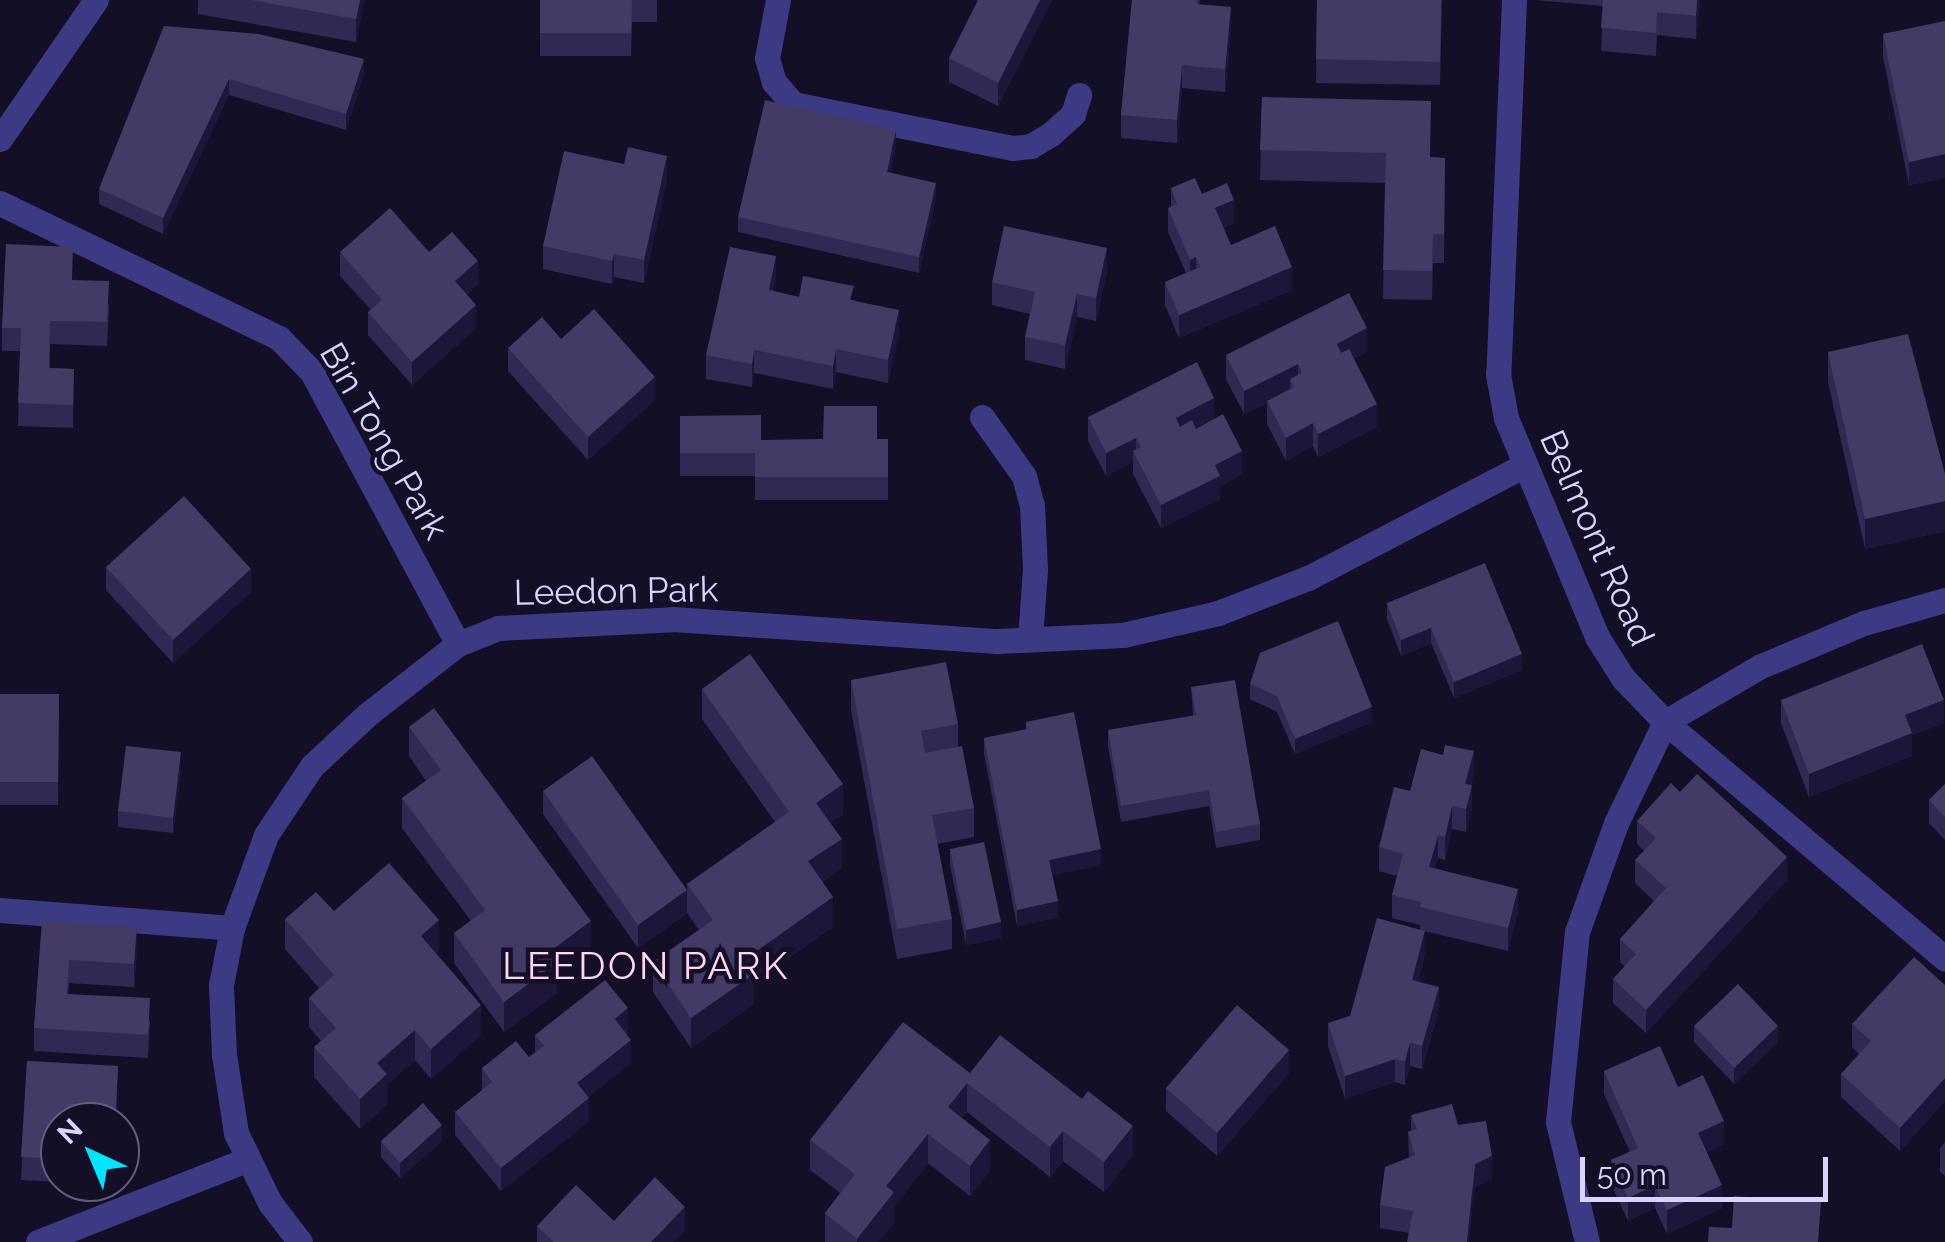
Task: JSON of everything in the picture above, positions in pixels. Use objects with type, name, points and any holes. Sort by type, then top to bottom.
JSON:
[{"type":"street","points":[[0,139],[96,0]]},
{"type":"street","points":[[778,0],[767,58],[774,82],[793,104],[1014,148],[1031,146],[1051,134],[1073,114],[1079,95]]},
{"type":"street","name":"Belmont Road","points":[[1514,0],[1498,374],[1506,418],[1598,637],[1623,678],[1665,722],[1945,959]]},
{"type":"street","name":"Bin Tong Park","points":[[0,204],[279,338],[312,372],[458,644]]},
{"type":"street","points":[[982,417],[1024,476],[1032,505],[1030,639]]},
{"type":"street","name":"Leedon Park","points":[[300,1242],[246,1160],[236,1132],[224,1055],[221,985],[232,928],[266,835],[312,766],[368,714],[458,644],[498,628],[674,619],[934,638],[1123,635],[1218,613],[1308,578],[1525,464]]},
{"type":"street","points":[[1587,1242],[1558,1122],[1577,932],[1616,823],[1665,722],[1761,666],[1864,623],[1945,600]]},
{"type":"street","points":[[0,910],[232,928]]},
{"type":"street","points":[[38,1242],[246,1160]]},
{"type":"building","points":[[251,0],[360,0],[356,19]]},
{"type":"building","points":[[540,0],[632,0],[631,33],[540,33]]},
{"type":"building","points":[[978,0],[1040,0],[998,83],[949,58]]},
{"type":"building","points":[[1132,0],[1197,0],[1197,4],[1231,7],[1225,69],[1182,65],[1177,120],[1121,115]]},
{"type":"building","points":[[1317,0],[1441,0],[1440,62],[1316,59]]},
{"type":"building","points":[[1603,0],[1697,0],[1696,16],[1657,12],[1656,33],[1601,28]]},
{"type":"building","points":[[1945,21],[1945,154],[1909,162],[1883,34]]},
{"type":"building","points":[[164,26],[259,34],[364,59],[346,114],[229,79],[163,218],[99,189]]},
{"type":"building","points":[[1262,97],[1431,101],[1430,157],[1445,158],[1444,234],[1433,234],[1432,271],[1383,270],[1386,153],[1260,150]]},
{"type":"building","points":[[765,100],[896,130],[887,172],[936,183],[919,257],[738,217]]},
{"type":"building","points":[[628,147],[667,156],[644,260],[614,254],[612,261],[543,246],[564,151],[624,164]]},
{"type":"building","points":[[1195,178],[1202,194],[1227,183],[1234,200],[1215,208],[1231,245],[1275,226],[1292,267],[1179,315],[1165,282],[1200,267],[1196,257],[1190,260],[1168,208],[1177,204],[1171,188]]},
{"type":"building","points":[[390,208],[429,252],[452,232],[478,261],[455,281],[476,305],[412,362],[368,312],[382,300],[340,252]]},
{"type":"building","points":[[1004,226],[1107,248],[1096,298],[1077,294],[1065,345],[1025,337],[1035,292],[992,282]]},
{"type":"building","points":[[6,244],[73,247],[72,280],[109,281],[107,322],[50,321],[49,368],[74,369],[73,405],[18,403],[21,328],[2,328]]},
{"type":"building","points":[[730,247],[776,256],[769,290],[799,297],[803,276],[854,286],[850,300],[899,310],[888,360],[836,349],[833,366],[754,350],[752,364],[706,355]]},
{"type":"building","points":[[1349,293],[1367,328],[1337,344],[1341,353],[1349,349],[1377,404],[1318,434],[1313,423],[1286,438],[1267,401],[1294,387],[1290,379],[1302,373],[1298,364],[1244,391],[1226,355]]},
{"type":"building","points":[[594,309],[655,377],[588,437],[508,348],[542,317],[561,339]]},
{"type":"building","points":[[1908,334],[1945,474],[1945,501],[1865,519],[1828,352]]},
{"type":"building","points":[[1197,362],[1214,398],[1176,418],[1180,427],[1192,420],[1196,429],[1223,414],[1242,451],[1215,465],[1220,476],[1161,505],[1133,451],[1141,447],[1136,438],[1106,453],[1088,417]]},
{"type":"building","points":[[824,406],[877,406],[877,439],[888,439],[888,477],[755,477],[755,453],[680,453],[680,416],[761,415],[761,440],[823,439]]},
{"type":"building","points":[[184,496],[251,569],[173,640],[106,567]]},
{"type":"building","points":[[1485,563],[1522,654],[1454,682],[1431,628],[1401,640],[1387,603]]},
{"type":"building","points":[[1338,621],[1372,707],[1295,739],[1277,696],[1250,684],[1260,653]]},
{"type":"building","points":[[1922,644],[1944,700],[1905,715],[1912,733],[1809,774],[1781,700]]},
{"type":"building","points":[[750,654],[843,784],[816,803],[842,839],[808,861],[833,897],[744,960],[754,974],[691,1018],[653,962],[713,920],[687,884],[789,812],[702,689]]},
{"type":"building","points":[[946,662],[958,724],[921,731],[925,753],[962,746],[974,808],[932,815],[952,919],[897,929],[851,680]]},
{"type":"building","points":[[1235,680],[1260,824],[1216,832],[1209,790],[1121,806],[1108,730],[1196,715],[1191,687]]},
{"type":"building","points":[[0,694],[59,694],[58,782],[0,782]]},
{"type":"building","points":[[434,708],[591,921],[549,952],[557,963],[504,1002],[454,933],[485,910],[402,798],[441,770],[409,727]]},
{"type":"building","points":[[1074,712],[1101,849],[1049,860],[1058,901],[1017,910],[984,738],[1027,729],[1026,722]]},
{"type":"building","points":[[1445,745],[1474,751],[1465,784],[1472,785],[1466,809],[1452,806],[1445,837],[1438,835],[1429,867],[1518,889],[1508,928],[1420,907],[1421,902],[1392,895],[1403,854],[1379,847],[1394,787],[1410,791],[1421,749],[1443,755]]},
{"type":"building","points":[[126,746],[181,752],[173,818],[118,811]]},
{"type":"building","points":[[592,756],[687,890],[638,925],[543,791]]},
{"type":"building","points":[[1697,774],[1787,857],[1646,1010],[1613,979],[1636,954],[1620,939],[1666,888],[1635,860],[1656,838],[1637,821],[1671,783],[1680,792]]},
{"type":"building","points":[[1945,784],[1945,817],[1929,800]]},
{"type":"building","points":[[984,842],[1001,922],[966,930],[950,849]]},
{"type":"building","points":[[389,863],[439,920],[421,936],[481,1005],[431,1049],[415,1030],[377,1063],[387,1074],[360,1099],[314,1047],[336,1028],[309,998],[334,975],[285,919],[316,892],[334,911]]},
{"type":"building","points":[[1377,918],[1425,931],[1412,980],[1439,987],[1422,1046],[1410,1042],[1405,1061],[1395,1059],[1345,1076],[1328,1023],[1350,1016]]},
{"type":"building","points":[[42,921],[137,927],[134,964],[69,960],[67,994],[150,998],[148,1035],[34,1028]]},
{"type":"building","points":[[1914,957],[1945,985],[1945,1078],[1900,1128],[1841,1074],[1871,1041],[1852,1024]]},
{"type":"building","points":[[605,980],[628,1008],[615,1019],[631,1040],[577,1083],[589,1098],[501,1168],[455,1112],[492,1082],[482,1068],[516,1041],[529,1057],[544,1046],[535,1035]]},
{"type":"building","points":[[1738,984],[1778,1026],[1734,1068],[1694,1026]]},
{"type":"building","points":[[1237,1005],[1289,1050],[1217,1133],[1166,1088]]},
{"type":"building","points":[[903,1022],[970,1073],[1000,1035],[1082,1099],[1088,1091],[1133,1126],[1104,1162],[1063,1131],[1050,1147],[967,1083],[948,1107],[990,1140],[970,1166],[928,1134],[886,1186],[894,1192],[857,1239],[825,1213],[855,1174],[810,1140]]},
{"type":"building","points":[[1660,1046],[1678,1087],[1703,1075],[1724,1121],[1698,1133],[1722,1185],[1667,1210],[1655,1185],[1628,1198],[1611,1160],[1638,1148],[1604,1071]]},
{"type":"building","points":[[27,1061],[118,1066],[116,1102],[40,1102],[40,1158],[21,1157]]},
{"type":"building","points":[[423,1103],[442,1125],[400,1163],[381,1141]]},
{"type":"building","points":[[1452,1104],[1458,1125],[1486,1121],[1492,1156],[1475,1164],[1467,1242],[1407,1242],[1413,1211],[1380,1205],[1385,1167],[1415,1155],[1408,1132],[1417,1129],[1411,1115]]},
{"type":"building","points":[[655,1177],[685,1207],[651,1242],[554,1242],[537,1226],[576,1185],[614,1221]]},
{"type":"building","points":[[1734,1196],[1821,1202],[1818,1242],[1708,1242],[1709,1227],[1732,1228]]},
{"type":"district","name":"LEEDON PARK","points":[[646,966]]}]
